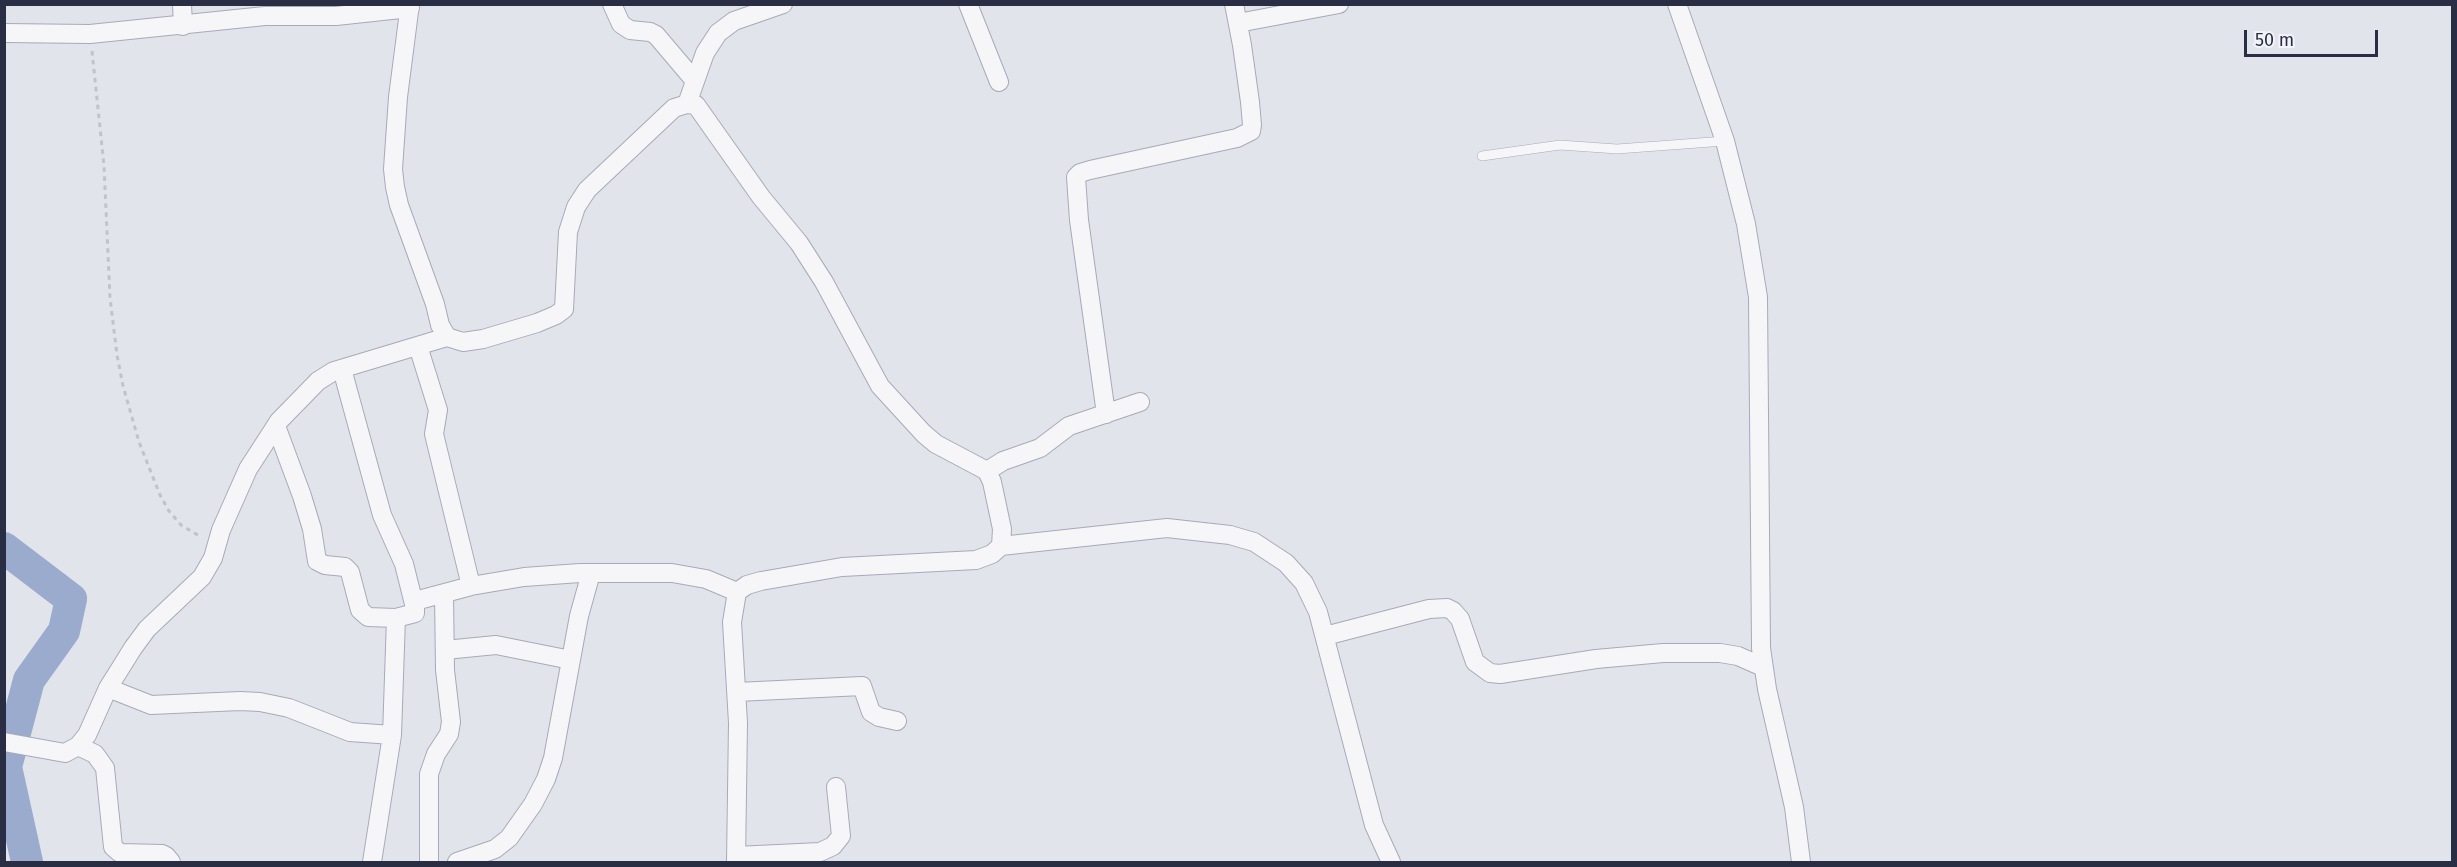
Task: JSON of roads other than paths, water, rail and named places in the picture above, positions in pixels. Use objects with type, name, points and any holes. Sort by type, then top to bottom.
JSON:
[{"type":"street","points":[[182,4],[183,26]]},
{"type":"street","points":[[612,4],[621,24],[630,30],[650,32],[656,35],[695,81]]},
{"type":"street","points":[[687,104],[705,53],[718,33],[734,21],[783,4]]},
{"type":"street","points":[[968,4],[999,82]]},
{"type":"street","points":[[1106,414],[1079,220],[1076,177],[1090,170],[1237,138],[1251,131],[1250,102],[1234,4]]},
{"type":"street","points":[[1238,23],[1339,4]]},
{"type":"street","points":[[1677,4],[1725,141],[1746,224],[1758,297],[1762,667],[1794,807],[1801,862]]},
{"type":"street","points":[[4,33],[90,34],[265,16],[336,16],[410,6],[398,97],[393,170],[399,205],[435,304],[440,325],[447,337]]},
{"type":"street","points":[[71,749],[87,735],[108,688],[147,629],[202,577],[213,558],[233,498],[248,469],[276,426],[318,381],[342,369],[447,337],[463,342],[483,339],[537,323],[564,309],[568,232],[576,207],[587,190],[632,146],[674,108],[687,104],[696,105],[706,117],[761,197],[799,243],[824,282],[880,386],[912,423],[936,444],[987,471],[995,494],[1002,537],[992,554],[976,560],[842,567],[761,581],[747,585],[737,592],[732,622],[737,692],[736,859],[820,852],[833,846],[841,836],[836,787]]},
{"type":"street","points":[[418,346],[438,410],[434,434],[471,586]]},
{"type":"street","points":[[276,426],[302,496],[312,529],[317,561],[325,565],[345,567],[350,572],[360,610],[368,617],[396,618],[415,613],[415,601],[404,564],[382,515],[342,369]]},
{"type":"street","points":[[987,471],[1003,461],[1046,444],[1069,426],[1140,402]]},
{"type":"street","points":[[1002,537],[1167,528],[1230,535],[1254,542],[1286,563],[1304,583],[1318,612],[1374,825],[1391,862]]},
{"type":"street","points":[[457,862],[495,849],[509,838],[533,804],[546,780],[553,758],[571,660],[591,573]]},
{"type":"street","points":[[415,601],[471,586],[544,574],[672,573],[706,579],[737,592]]},
{"type":"street","points":[[429,862],[429,774],[436,754],[449,734],[451,722],[445,670],[444,594]]},
{"type":"street","points":[[1325,636],[1430,609],[1447,608],[1460,619],[1475,662],[1490,673],[1500,674],[1596,659],[1663,653],[1720,653],[1738,656],[1762,667]]},
{"type":"street","points":[[372,862],[392,735],[396,618]]},
{"type":"street","points":[[445,650],[496,645],[571,660]]},
{"type":"street","points":[[737,692],[862,686],[871,712],[879,717],[897,721]]},
{"type":"street","points":[[108,688],[151,705],[260,702],[289,708],[350,732],[392,735]]},
{"type":"street","points":[[4,742],[71,749],[95,754],[105,768],[111,841],[116,851],[125,854],[162,854],[166,855],[171,862]]},
{"type":"lane","points":[[1482,156],[1560,145],[1617,149],[1725,141]]},
{"type":"waterway","points":[[4,548],[71,599],[64,631],[29,680],[6,767],[27,862]]}]
